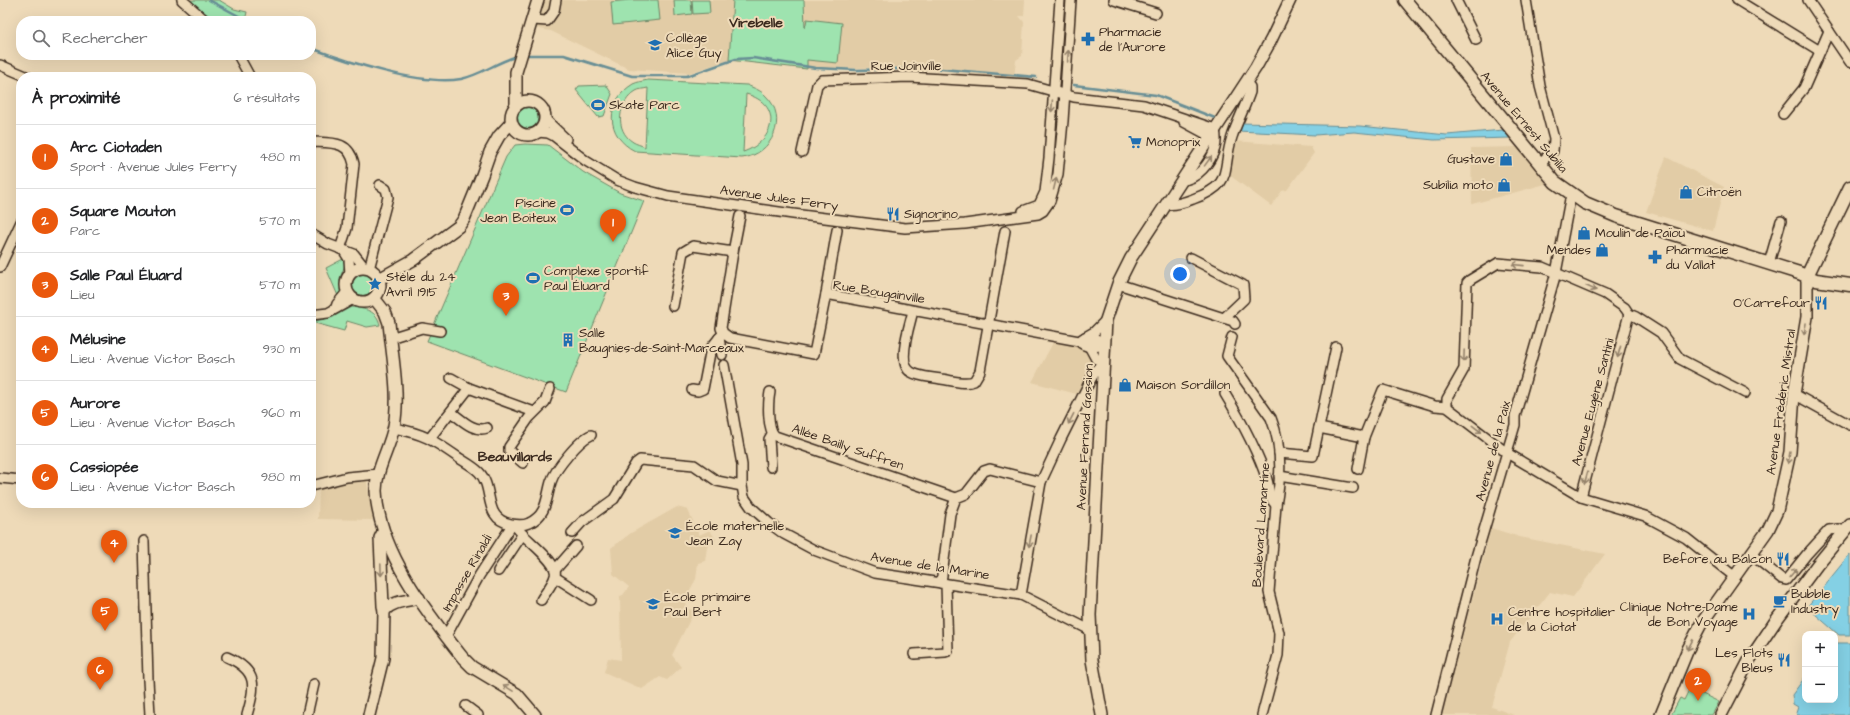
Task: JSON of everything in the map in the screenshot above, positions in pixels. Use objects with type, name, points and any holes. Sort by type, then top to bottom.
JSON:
[{"type":"main road","name":"Avenue Ernest Subilia","points":[[1405,0],[1539,164],[1555,182],[1585,203],[1616,216],[1807,276],[1850,285]]},
{"type":"main road","points":[[1807,276],[1850,187]]},
{"type":"street","points":[[182,0],[200,16]]},
{"type":"street","points":[[516,106],[516,72],[534,0]]},
{"type":"street","points":[[523,45],[533,20],[538,0]]},
{"type":"street","points":[[533,20],[547,20],[554,11],[556,0]]},
{"type":"street","name":"Avenue Jules Ferry","points":[[993,220],[1034,208],[1039,205],[1042,200],[1049,158],[1060,0]]},
{"type":"street","name":"Avenue Jules Ferry","points":[[538,132],[548,133],[591,164],[618,180],[668,196],[905,228],[937,226],[1038,214],[1047,206],[1058,174],[1071,0]]},
{"type":"street","points":[[1114,0],[1156,13]]},
{"type":"street","name":"Avenue Fernand Gassion","points":[[1102,715],[1094,669],[1090,630],[1090,590],[1106,320],[1118,284],[1138,245],[1246,82],[1271,40],[1290,0]]},
{"type":"street","points":[[1456,0],[1476,40]]},
{"type":"street","points":[[1526,0],[1540,86],[1554,139],[1553,151],[1539,164]]},
{"type":"street","points":[[1737,0],[1820,51]]},
{"type":"street","points":[[1808,0],[1850,62]]},
{"type":"street","points":[[1783,114],[1804,88],[1829,31]]},
{"type":"street","points":[[241,60],[247,72]]},
{"type":"street","points":[[0,65],[16,72]]},
{"type":"street","name":"Rue Joinville","points":[[802,152],[817,85],[822,80],[927,77],[1028,84],[1074,97],[1144,105],[1167,113],[1213,133]]},
{"type":"street","points":[[1166,204],[1172,206],[1208,194],[1215,189],[1222,180],[1226,170],[1230,144],[1250,92],[1250,87],[1246,82]]},
{"type":"street","points":[[516,88],[527,101]]},
{"type":"street","points":[[527,101],[531,101],[540,106],[545,118],[543,126],[538,132],[529,135],[514,127],[511,113],[516,106],[527,101]]},
{"type":"street","name":"Avenue Jules Ferry","points":[[545,118],[566,139],[572,149]]},
{"type":"street","points":[[379,279],[413,260],[455,230],[464,219],[494,144],[514,127]]},
{"type":"street","points":[[316,142],[334,144],[344,147],[352,154],[354,164],[347,228],[342,250]]},
{"type":"street","points":[[367,269],[388,197],[386,188],[380,185]]},
{"type":"street","name":"Avenue de la Paix","points":[[1436,715],[1476,557],[1515,425],[1515,416],[1556,273],[1571,194]]},
{"type":"street","points":[[722,356],[722,322],[740,216]]},
{"type":"street","points":[[1769,263],[1781,220]]},
{"type":"street","points":[[347,228],[354,254],[367,269],[377,275],[379,279],[379,289],[374,298],[364,302],[350,296]]},
{"type":"street","points":[[826,294],[837,230]]},
{"type":"street","points":[[913,310],[903,356],[904,362],[909,371],[917,375],[964,383],[974,381],[980,371],[1005,231]]},
{"type":"street","points":[[0,267],[16,233]]},
{"type":"street","points":[[316,237],[342,250],[354,254]]},
{"type":"street","points":[[673,306],[683,252],[693,246],[734,252]]},
{"type":"street","points":[[342,250],[350,259],[350,274]]},
{"type":"street","points":[[1191,258],[1243,285],[1244,299],[1224,318]]},
{"type":"street","points":[[1446,407],[1447,399],[1464,368],[1466,288],[1470,280],[1494,265],[1502,263],[1542,267],[1604,294],[1625,308],[1629,314],[1661,333],[1680,359],[1745,393]]},
{"type":"street","points":[[350,296],[346,282],[350,274],[354,270],[367,269]]},
{"type":"street","name":"Avenue Frédéric Mistral","points":[[1661,715],[1688,649],[1701,624],[1751,554],[1773,521],[1777,511],[1790,452],[1794,394],[1807,317],[1807,276]]},
{"type":"street","points":[[1118,284],[1233,321],[1235,324]]},
{"type":"street","name":"Rue Bougainville","points":[[721,336],[814,354],[826,294],[988,324],[1082,339],[1098,340],[1104,344]]},
{"type":"street","points":[[316,314],[328,313],[336,308],[337,304],[350,296]]},
{"type":"street","points":[[374,298],[388,317],[396,400],[394,428],[376,488],[377,502],[383,532],[419,598],[446,636],[472,667],[517,694],[535,715]]},
{"type":"street","name":"Avenue Eugène Santini","points":[[1582,497],[1629,314]]},
{"type":"street","points":[[1082,339],[1106,320]]},
{"type":"street","points":[[390,338],[422,328],[440,331]]},
{"type":"street","points":[[692,390],[698,391],[703,389],[711,348],[721,336]]},
{"type":"street","name":"Boulevard Lamartine","points":[[1232,337],[1227,356],[1271,418],[1274,426],[1278,453],[1279,476],[1269,592],[1278,633],[1278,655],[1262,715]]},
{"type":"street","name":"Rue Bougainville","points":[[1082,339],[1081,343],[1089,346],[1096,359],[1104,361]]},
{"type":"street","points":[[1089,346],[1099,347],[1104,344]]},
{"type":"street","points":[[1278,453],[1313,456],[1336,347]]},
{"type":"street","points":[[1021,595],[1041,482],[1091,379],[1096,370],[1104,361]]},
{"type":"street","name":"Avenue de la Marine","points":[[724,365],[742,465],[742,486],[747,502],[769,524],[814,550],[875,573],[1021,595],[1090,630]]},
{"type":"street","points":[[451,378],[469,388],[534,412]]},
{"type":"street","points":[[430,438],[469,388]]},
{"type":"street","points":[[523,463],[508,449],[517,432],[534,412],[545,402],[550,390]]},
{"type":"street","points":[[1358,469],[1364,437],[1383,390],[1435,406],[1446,407],[1507,453],[1582,497],[1645,516],[1692,542],[1735,577]]},
{"type":"street","name":"Allée Bailly Suffren","points":[[770,392],[769,408],[772,434],[956,498]]},
{"type":"street","points":[[1225,394],[1256,450],[1268,482],[1271,500],[1276,505]]},
{"type":"street","points":[[1794,394],[1850,425]]},
{"type":"street","points":[[450,412],[473,428],[483,430],[487,428]]},
{"type":"street","points":[[394,428],[414,432],[430,438],[478,471],[486,484],[491,510],[494,516],[500,521],[513,525],[528,524],[540,514],[545,507],[550,483],[557,470],[583,440],[591,435]]},
{"type":"street","points":[[1319,428],[1364,437]]},
{"type":"street","points":[[771,466],[769,439],[772,434]]},
{"type":"street","points":[[572,533],[582,522],[614,499],[636,463],[640,460],[694,465],[717,481],[742,486]]},
{"type":"street","points":[[914,654],[948,651],[944,583],[950,514],[956,498],[966,494],[984,471],[990,469],[1041,482]]},
{"type":"street","points":[[316,485],[347,477],[379,474]]},
{"type":"street","points":[[1279,476],[1353,488]]},
{"type":"street","points":[[0,478],[16,480]]},
{"type":"street","points":[[513,525],[550,561],[555,573],[591,600]]},
{"type":"street","name":"Impasse Rinaldi","points":[[446,636],[479,576],[513,525]]},
{"type":"street","points":[[1751,554],[1782,579],[1786,580],[1807,554],[1830,530],[1847,529]]},
{"type":"street","points":[[1721,715],[1750,659],[1777,619],[1797,590],[1847,529]]},
{"type":"street","points":[[369,715],[383,658],[384,611],[380,538],[383,532]]},
{"type":"street","points":[[498,571],[522,534]]},
{"type":"street","points":[[144,541],[150,715]]},
{"type":"street","points":[[540,600],[555,573],[576,546]]},
{"type":"street","points":[[384,611],[396,603],[419,598]]},
{"type":"street","points":[[227,657],[240,662],[249,671],[254,684],[247,715]]},
{"type":"street","points":[[307,715],[314,684]]},
{"type":"street","points":[[466,706],[478,715]]},
{"type":"shaded area","name":"Collège Alice Guy","points":[[541,0],[733,0],[729,60],[689,73],[629,69],[551,31],[535,28]]},
{"type":"shaded area","points":[[804,0],[1025,0],[1024,16],[1019,16],[1024,22],[1022,56],[1016,60],[1014,78],[905,67],[807,69]]},
{"type":"shaded area","points":[[1234,141],[1311,147],[1314,153],[1287,190],[1282,191],[1271,206],[1228,174]]},
{"type":"shaded area","points":[[1517,147],[1549,183],[1472,204],[1471,148]]},
{"type":"shaded area","points":[[1666,157],[1724,187],[1713,231],[1646,212]]},
{"type":"shaded area","points":[[1056,337],[1096,349],[1092,366],[1080,395],[1032,382]]},
{"type":"shaded area","points":[[364,478],[367,482],[373,520],[318,519],[319,487]]},
{"type":"shaded area","name":"École primaire Paul Bert","points":[[677,507],[688,510],[699,535],[710,530],[716,540],[707,547],[705,561],[698,563],[696,579],[685,599],[686,609],[695,610],[672,655],[681,667],[667,680],[660,677],[642,689],[604,672],[608,658],[621,660],[620,596],[623,595],[629,587],[613,574],[611,548],[631,533]]},
{"type":"shaded area","name":"Centre hospitalier de la Ciotat","points":[[1491,528],[1520,537],[1605,554],[1573,597],[1550,592],[1510,642],[1492,707],[1514,715],[1442,715]]},
{"type":"green space","points":[[188,0],[219,0],[234,9],[247,12],[246,16],[208,16]]},
{"type":"green space","points":[[658,0],[660,20],[613,25],[611,2]]},
{"type":"green space","points":[[674,0],[691,0],[692,14],[675,16]]},
{"type":"green space","points":[[692,0],[709,0],[710,13],[693,14]]},
{"type":"green space","points":[[733,0],[804,0],[805,28],[807,19],[842,23],[838,63],[807,60],[807,69],[729,60]]},
{"type":"green space","points":[[648,80],[747,85],[757,89],[766,96],[773,105],[776,115],[774,134],[769,143],[762,150],[753,155],[742,158],[635,151],[625,145],[618,137],[612,118],[613,109],[617,100],[624,91],[633,84]],"holes":[[[648,89],[645,147],[634,143],[627,137],[623,131],[621,116],[625,102],[630,96],[637,90]],[[746,94],[758,99],[766,106],[770,114],[771,123],[763,140],[754,147],[743,152]]]},
{"type":"green space","name":"Skate Parc","points":[[606,85],[612,94],[604,116],[598,117],[576,90],[579,86]]},
{"type":"green space","points":[[527,107],[531,108],[537,114],[537,122],[531,128],[527,129],[523,128],[517,122],[516,118],[517,114],[523,108]]},
{"type":"green space","name":"Complexe sportif Paul Éluard","points":[[515,145],[548,145],[583,172],[620,193],[644,201],[566,392],[427,341],[506,157]]},
{"type":"green space","points":[[343,259],[345,265],[340,278],[341,292],[338,296],[326,268]]},
{"type":"green space","points":[[363,273],[372,276],[375,285],[372,294],[363,297],[354,294],[351,285],[354,276]]},
{"type":"green space","points":[[351,307],[370,311],[376,316],[380,325],[367,327],[347,321],[344,331],[316,323],[316,321],[333,317]]},
{"type":"green space","points":[[1690,688],[1719,702],[1712,715],[1671,715],[1680,698],[1684,700]]},
{"type":"water","points":[[1241,123],[1360,126],[1447,135],[1503,130],[1510,138],[1434,140],[1354,132],[1315,135],[1238,131]]},
{"type":"water","points":[[1850,554],[1850,635],[1839,635],[1838,631],[1834,631],[1807,607]]},
{"type":"water","points":[[1838,643],[1850,643],[1850,715],[1798,715],[1796,713],[1798,707],[1793,704],[1792,695],[1802,681],[1802,703],[1838,703]]},
{"type":"waterway","points":[[209,0],[239,16]]},
{"type":"waterway","points":[[316,50],[364,66],[406,76],[445,80],[468,77],[518,56]]},
{"type":"waterway","points":[[525,55],[564,55],[632,76],[687,76],[736,59],[753,58],[816,68],[857,70],[930,68],[1036,77]]},
{"type":"waterway","points":[[1074,85],[1156,95],[1215,118]]},
{"type":"place","name":"Pharmacie de l'Aurore","points":[[1088,39]]},
{"type":"place","name":"Collège Alice Guy","points":[[655,45]]},
{"type":"place","name":"Skate Parc","points":[[598,105]]},
{"type":"place","name":"Monoprix","points":[[1135,142]]},
{"type":"place","name":"Gustave","points":[[1506,159]]},
{"type":"place","name":"Subilia moto","points":[[1504,185]]},
{"type":"place","name":"Citroën","points":[[1686,192]]},
{"type":"place","name":"Piscine Jean Boiteux","points":[[567,210]]},
{"type":"place","name":"Signorino","points":[[893,214]]},
{"type":"place","name":"Moulin de Païou","points":[[1584,233]]},
{"type":"place","name":"Arc Ciotaden","points":[[613,242]]},
{"type":"place","name":"Mendes","points":[[1602,250]]},
{"type":"place","name":"Pharmacie du Vallat","points":[[1655,257]]},
{"type":"place","name":"Complexe sportif Paul Éluard","points":[[533,278]]},
{"type":"place","name":"Stèle du 24 Avril 1915","points":[[375,284]]},
{"type":"place","name":"O'Carrefour","points":[[1821,303]]},
{"type":"place","name":"Salle Paul Éluard","points":[[506,316]]},
{"type":"place","name":"Salle Baugnies-de-Saint-Marceaux","points":[[568,340]]},
{"type":"place","name":"Maison Sordillon","points":[[1125,385]]},
{"type":"place","name":"École maternelle Jean Zay","points":[[675,533]]},
{"type":"place","name":"Before au Balcon","points":[[1783,559]]},
{"type":"place","name":"Mélusine","points":[[114,563]]},
{"type":"place","name":"Bubble Industry","points":[[1780,601]]},
{"type":"place","name":"École primaire Paul Bert","points":[[653,604]]},
{"type":"place","name":"Clinique Notre-Dame de Bon Voyage","points":[[1749,614]]},
{"type":"place","name":"Centre hospitalier de la Ciotat","points":[[1497,619]]},
{"type":"place","name":"Aurore","points":[[105,631]]},
{"type":"place","name":"Les Flots Bleus","points":[[1784,660]]},
{"type":"place","name":"Cassiopée","points":[[100,690]]},
{"type":"place","name":"Square Mouton","points":[[1698,701]]},
{"type":"district","name":"Virebelle","points":[[756,23]]},
{"type":"district","name":"Beauvillards","points":[[515,457]]}]
